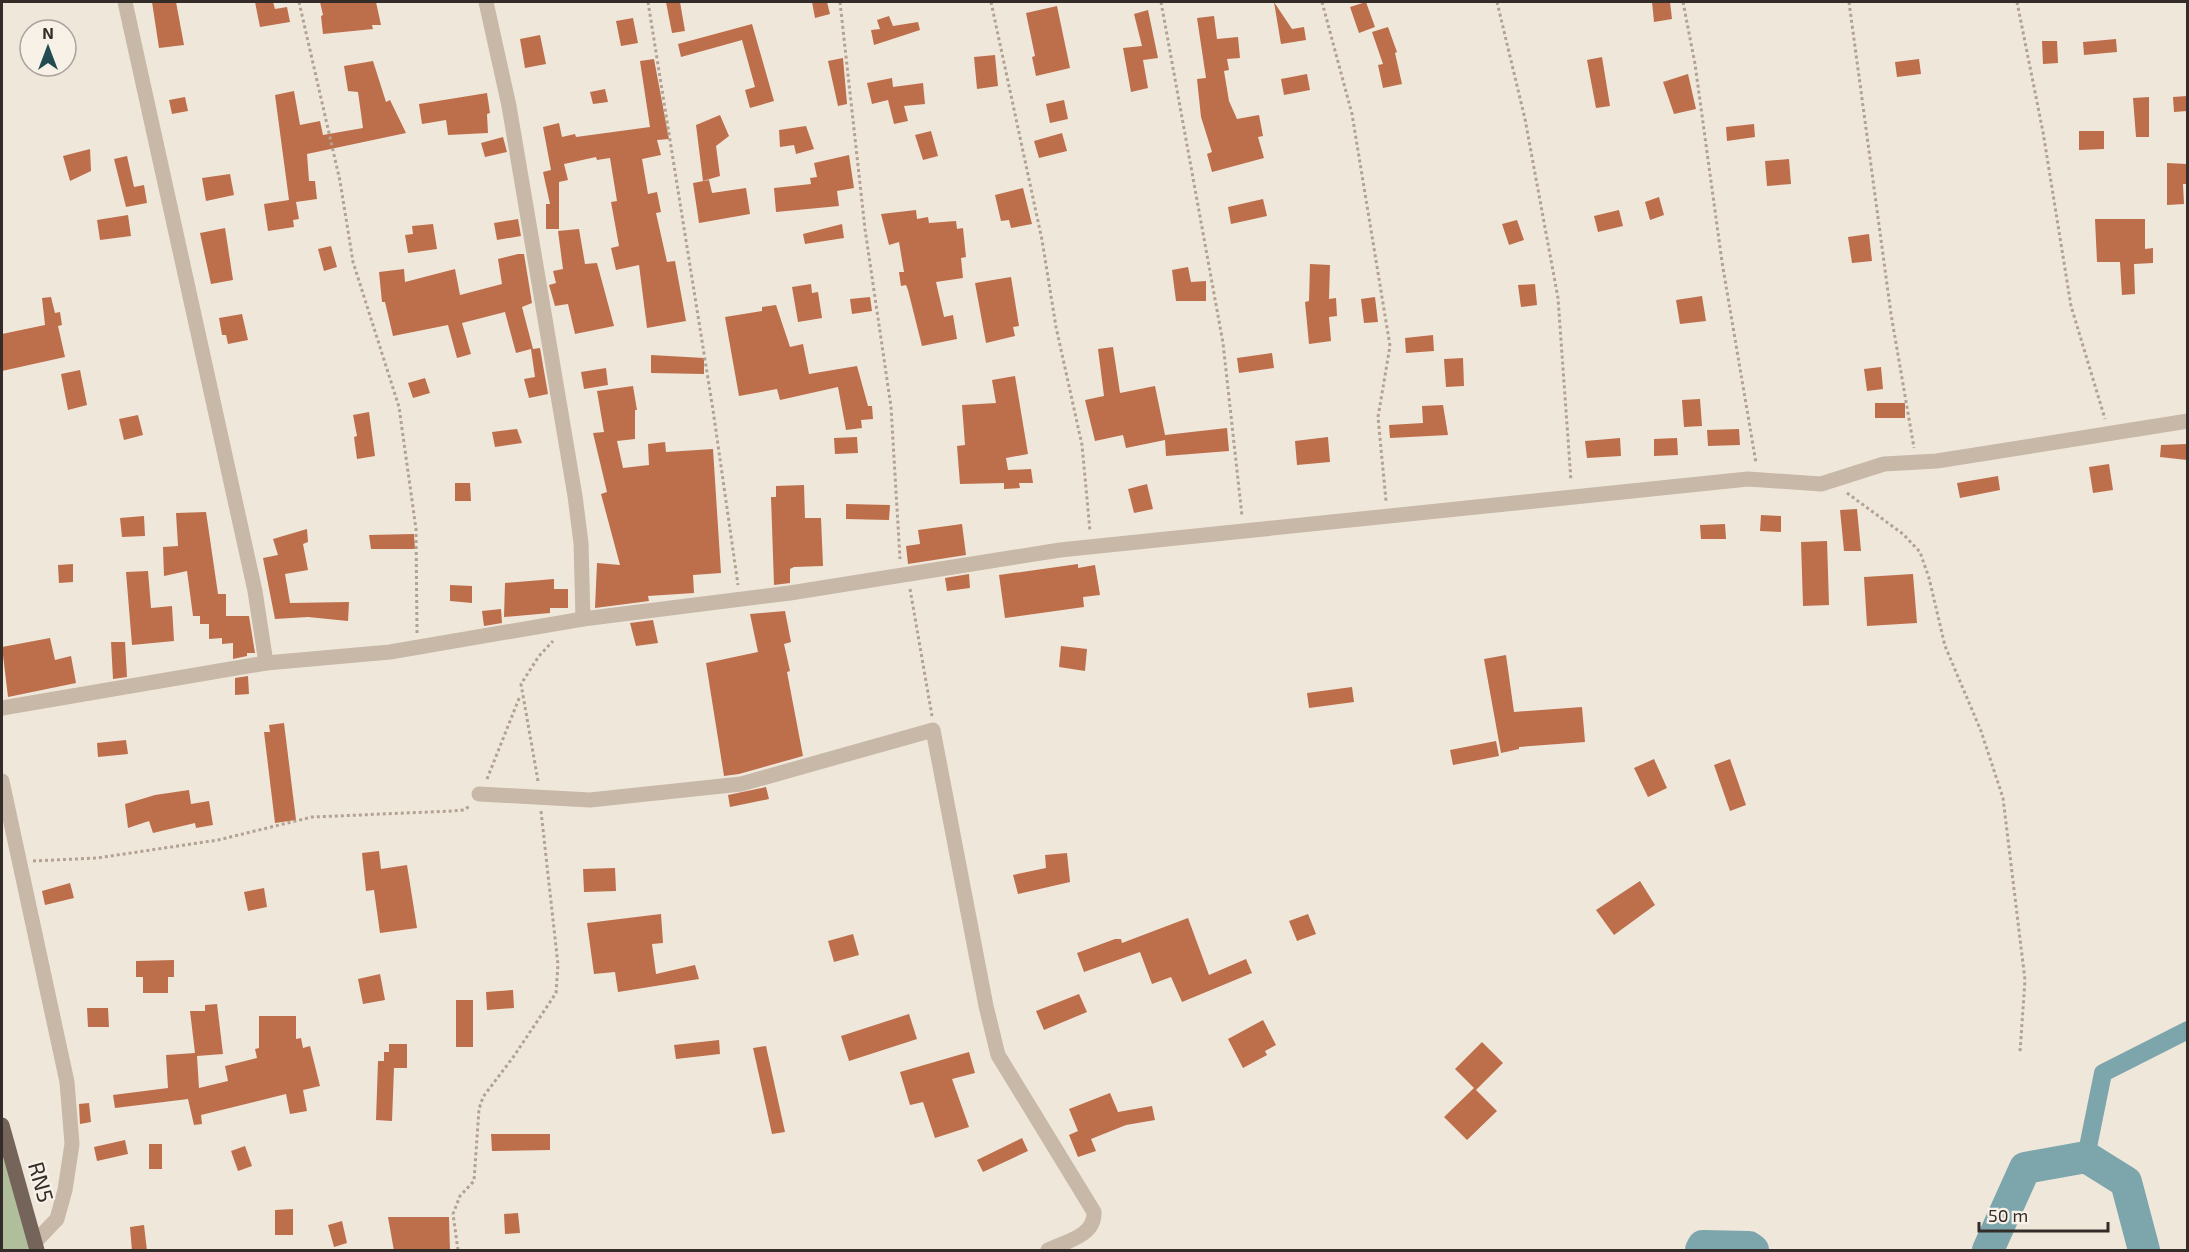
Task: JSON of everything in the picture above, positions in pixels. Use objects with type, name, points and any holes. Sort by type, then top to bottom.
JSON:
[{"type":"main road","name":"RN5","points":[[2,1125],[36,1246]]},
{"type":"street","points":[[125,2],[182,270],[253,579],[266,663]]},
{"type":"street","points":[[486,2],[509,105],[575,496],[581,543],[578,620]]},
{"type":"street","points":[[2,708],[266,663],[417,647],[578,620],[1091,548],[1758,480],[1821,484],[1884,464],[1916,462],[2187,421]]},
{"type":"street","points":[[479,794],[590,800],[741,784],[933,729],[986,1006],[998,1055],[1094,1212],[1094,1222],[1090,1230],[1048,1251]]},
{"type":"street","points":[[2,781],[68,1082],[72,1144],[65,1190],[57,1220],[36,1246]]},
{"type":"path","points":[[299,2],[340,182],[355,272],[399,406],[416,529],[417,647]]},
{"type":"path","points":[[648,2],[714,410],[740,599]]},
{"type":"path","points":[[840,2],[865,229],[891,406],[904,575],[931,694],[933,729]]},
{"type":"path","points":[[991,2],[1082,445],[1091,548]]},
{"type":"path","points":[[1161,2],[1223,343],[1243,533]]},
{"type":"path","points":[[1322,2],[1352,114],[1390,346],[1378,417],[1387,518]]},
{"type":"path","points":[[1497,2],[1525,119],[1558,298],[1573,498]]},
{"type":"path","points":[[1683,2],[1695,64],[1722,262],[1747,401],[1758,480]]},
{"type":"path","points":[[1849,2],[1892,314],[1916,462]]},
{"type":"path","points":[[2016,2],[2043,132],[2071,306],[2109,434]]},
{"type":"path","points":[[1831,482],[1904,534],[1920,552],[1929,578],[1945,646],[1981,731],[1996,776],[2003,798],[2025,980],[2020,1052]]},
{"type":"path","points":[[20,862],[98,858],[218,840],[312,817],[464,810],[479,794],[521,694],[526,674],[539,656],[578,620]]},
{"type":"path","points":[[458,1251],[453,1214],[460,1196],[474,1181],[479,1109],[483,1096],[514,1056],[556,993],[558,965],[539,798],[521,694]]},
{"type":"green space","points":[[2,1149],[30,1250],[2,1250]]},
{"type":"building","points":[[152,2],[176,2],[184,45],[159,48]]},
{"type":"building","points":[[255,2],[273,2],[275,9],[287,7],[290,22],[260,27]]},
{"type":"building","points":[[320,2],[376,2],[381,25],[372,25],[373,29],[323,34]]},
{"type":"building","points":[[666,2],[680,2],[685,31],[672,33]]},
{"type":"building","points":[[812,2],[827,2],[830,14],[815,18]]},
{"type":"building","points":[[1274,2],[1292,29],[1304,27],[1306,40],[1281,44]]},
{"type":"building","points":[[1366,2],[1375,27],[1359,33],[1350,7]]},
{"type":"building","points":[[1652,2],[1670,2],[1672,19],[1654,22]]},
{"type":"building","points":[[1057,6],[1070,68],[1036,76],[1032,57],[1035,56],[1026,13]]},
{"type":"building","points":[[1148,10],[1158,58],[1143,60],[1148,88],[1131,92],[1123,48],[1142,46],[1134,14]]},
{"type":"building","points":[[889,16],[893,26],[918,22],[920,30],[874,45],[871,30],[880,29],[877,20]]},
{"type":"building","points":[[1214,16],[1217,39],[1238,37],[1240,58],[1227,59],[1229,70],[1224,71],[1229,101],[1237,119],[1259,115],[1263,136],[1258,137],[1264,158],[1212,172],[1207,154],[1212,152],[1201,117],[1197,79],[1206,78],[1197,18]]},
{"type":"building","points":[[633,18],[638,43],[621,46],[616,21]]},
{"type":"building","points":[[752,24],[774,101],[750,108],[745,90],[755,87],[742,40],[681,57],[678,44]]},
{"type":"building","points":[[1388,27],[1397,52],[1395,53],[1402,84],[1383,88],[1378,65],[1383,64],[1372,32]]},
{"type":"building","points":[[540,35],[546,64],[525,68],[520,39]]},
{"type":"building","points":[[2116,39],[2117,52],[2084,55],[2083,42]]},
{"type":"building","points":[[2042,41],[2057,41],[2058,63],[2043,64]]},
{"type":"building","points":[[995,55],[998,86],[977,89],[974,57]]},
{"type":"building","points":[[1602,57],[1610,106],[1596,108],[1587,60]]},
{"type":"building","points":[[843,58],[847,104],[838,106],[828,61]]},
{"type":"building","points":[[654,59],[669,139],[657,140],[661,155],[642,159],[648,194],[657,192],[661,212],[656,213],[667,262],[675,261],[686,321],[647,328],[639,265],[616,270],[611,248],[619,246],[611,202],[617,201],[610,158],[597,160],[596,157],[564,164],[568,180],[559,182],[559,229],[546,229],[546,204],[550,204],[543,172],[551,170],[543,127],[559,123],[562,137],[575,134],[576,137],[650,127],[640,61]]},
{"type":"building","points":[[1919,59],[1921,74],[1897,77],[1895,62]]},
{"type":"building","points":[[373,61],[386,102],[390,100],[406,133],[307,154],[309,181],[315,181],[317,199],[296,202],[299,219],[293,220],[294,227],[268,231],[264,204],[289,200],[275,95],[294,91],[300,125],[320,121],[323,135],[363,128],[358,92],[348,91],[344,66]]},
{"type":"building","points":[[1307,74],[1310,90],[1284,95],[1281,79]]},
{"type":"building","points":[[1688,74],[1696,109],[1674,114],[1663,82]]},
{"type":"building","points":[[892,78],[893,87],[923,83],[925,104],[904,106],[908,121],[894,124],[888,100],[872,104],[867,83]]},
{"type":"building","points":[[605,89],[608,102],[593,104],[590,92]]},
{"type":"building","points":[[487,93],[490,113],[487,114],[488,133],[448,135],[446,120],[422,124],[419,104]]},
{"type":"building","points":[[2187,96],[2187,111],[2174,112],[2173,97]]},
{"type":"building","points":[[185,97],[188,111],[172,114],[169,100]]},
{"type":"building","points":[[2149,97],[2149,137],[2136,137],[2133,98]]},
{"type":"building","points":[[1064,100],[1068,119],[1050,123],[1046,104]]},
{"type":"building","points":[[720,115],[729,136],[716,146],[720,176],[703,181],[696,125]]},
{"type":"building","points":[[1754,124],[1755,137],[1727,141],[1726,127]]},
{"type":"building","points":[[806,126],[814,149],[796,154],[794,145],[780,147],[779,130]]},
{"type":"building","points":[[931,131],[938,156],[923,160],[915,135]]},
{"type":"building","points":[[2079,131],[2104,131],[2104,149],[2079,150]]},
{"type":"building","points":[[1062,133],[1067,151],[1039,158],[1034,141]]},
{"type":"building","points":[[503,137],[507,152],[485,157],[481,143]]},
{"type":"building","points":[[90,149],[91,171],[70,181],[63,156]]},
{"type":"building","points":[[849,155],[854,188],[837,191],[839,206],[776,212],[774,188],[811,184],[810,178],[817,177],[814,163]]},
{"type":"building","points":[[127,156],[134,187],[144,185],[147,203],[126,207],[114,159]]},
{"type":"building","points":[[1789,159],[1791,184],[1767,186],[1765,161]]},
{"type":"building","points":[[2167,163],[2187,164],[2187,184],[2183,184],[2184,204],[2167,205]]},
{"type":"building","points":[[230,174],[234,195],[206,201],[202,178]]},
{"type":"building","points":[[709,180],[712,193],[746,188],[750,214],[699,223],[693,183]]},
{"type":"building","points":[[1023,188],[1032,224],[1011,228],[1009,220],[1001,221],[995,195]]},
{"type":"building","points":[[1659,197],[1664,215],[1650,220],[1645,202]]},
{"type":"building","points":[[1263,199],[1267,216],[1231,224],[1228,207]]},
{"type":"building","points":[[916,210],[917,219],[928,217],[929,223],[956,221],[957,229],[963,228],[966,257],[961,258],[963,278],[936,282],[944,317],[953,315],[957,339],[922,346],[908,290],[906,285],[901,286],[899,272],[904,272],[899,242],[889,245],[881,214]]},
{"type":"building","points":[[1619,210],[1623,226],[1598,232],[1594,216]]},
{"type":"building","points":[[128,215],[131,236],[100,240],[97,220]]},
{"type":"building","points":[[518,219],[521,236],[497,240],[494,223]]},
{"type":"building","points":[[2095,219],[2145,219],[2145,249],[2153,248],[2153,263],[2134,264],[2135,294],[2122,295],[2120,262],[2097,262]]},
{"type":"building","points":[[1517,220],[1524,240],[1509,245],[1502,224]]},
{"type":"building","points":[[433,224],[437,249],[408,253],[405,235],[413,234],[412,226]]},
{"type":"building","points":[[842,224],[844,238],[805,244],[803,234]]},
{"type":"building","points":[[225,228],[233,280],[211,284],[200,233]]},
{"type":"building","points":[[579,229],[585,264],[597,263],[614,326],[575,334],[568,304],[555,306],[549,285],[556,283],[553,271],[563,269],[558,231]]},
{"type":"building","points":[[1869,234],[1872,261],[1852,263],[1848,237]]},
{"type":"building","points":[[331,246],[337,267],[324,271],[318,249]]},
{"type":"building","points":[[524,254],[532,303],[522,307],[533,349],[540,348],[548,394],[529,398],[524,379],[535,377],[531,349],[516,353],[505,312],[462,323],[471,354],[457,358],[448,325],[393,336],[385,302],[382,302],[379,272],[404,269],[405,282],[455,269],[460,295],[502,284],[498,259]]},
{"type":"building","points":[[1310,264],[1330,265],[1329,299],[1336,298],[1337,316],[1329,317],[1331,341],[1309,344],[1305,302],[1309,301]]},
{"type":"building","points":[[1188,267],[1191,282],[1206,281],[1206,301],[1176,301],[1172,270]]},
{"type":"building","points":[[1011,277],[1019,326],[1013,327],[1015,336],[986,343],[975,283]]},
{"type":"building","points":[[811,284],[812,293],[818,292],[822,318],[798,322],[792,287]]},
{"type":"building","points":[[1535,284],[1537,305],[1521,307],[1518,285]]},
{"type":"building","points":[[1702,296],[1706,321],[1680,324],[1676,300]]},
{"type":"building","points":[[51,297],[55,313],[60,312],[62,325],[58,326],[65,357],[2,371],[2,334],[45,325],[42,298]]},
{"type":"building","points":[[870,297],[872,311],[852,314],[850,299]]},
{"type":"building","points":[[1375,297],[1378,322],[1364,323],[1361,299]]},
{"type":"building","points":[[776,305],[790,347],[803,344],[809,374],[857,366],[868,406],[872,406],[873,419],[861,420],[862,428],[846,430],[838,387],[780,400],[777,389],[739,396],[725,317],[762,311],[762,307]]},
{"type":"building","points":[[242,314],[248,340],[228,344],[226,335],[222,335],[219,318]]},
{"type":"building","points":[[1433,335],[1434,351],[1406,353],[1405,338]]},
{"type":"building","points":[[1113,347],[1120,393],[1155,386],[1165,435],[1227,428],[1229,451],[1166,456],[1165,440],[1126,448],[1123,435],[1095,441],[1085,400],[1104,396],[1098,349]]},
{"type":"building","points":[[1272,353],[1274,368],[1239,373],[1237,358]]},
{"type":"building","points":[[651,355],[704,358],[704,374],[651,373]]},
{"type":"building","points":[[1463,358],[1464,386],[1446,387],[1444,359]]},
{"type":"building","points":[[1881,367],[1883,389],[1867,391],[1864,369]]},
{"type":"building","points":[[606,368],[608,385],[584,389],[581,372]]},
{"type":"building","points":[[80,370],[87,405],[68,410],[61,374]]},
{"type":"building","points":[[1015,376],[1028,454],[1006,458],[1008,470],[1031,469],[1033,483],[1019,483],[1020,488],[1004,489],[1004,483],[960,484],[957,446],[965,445],[962,405],[996,403],[992,380]]},
{"type":"building","points":[[425,378],[430,393],[413,398],[408,383]]},
{"type":"building","points":[[633,386],[637,410],[635,410],[635,439],[617,441],[623,468],[649,465],[648,444],[665,442],[666,452],[713,449],[721,573],[693,575],[694,593],[648,596],[649,601],[595,608],[597,563],[620,565],[601,494],[607,492],[593,433],[604,432],[597,391]]},
{"type":"building","points":[[1700,399],[1702,426],[1684,427],[1682,400]]},
{"type":"building","points":[[1875,403],[1905,403],[1905,418],[1875,418]]},
{"type":"building","points":[[1443,405],[1448,435],[1390,438],[1389,425],[1423,423],[1422,406]]},
{"type":"building","points":[[369,412],[375,456],[357,459],[354,437],[357,436],[353,415]]},
{"type":"building","points":[[138,415],[143,435],[124,440],[119,419]]},
{"type":"building","points":[[517,429],[522,443],[495,447],[492,432]]},
{"type":"building","points":[[1739,429],[1740,445],[1708,446],[1707,430]]},
{"type":"building","points":[[857,437],[858,453],[835,454],[834,438]]},
{"type":"building","points":[[1328,437],[1330,462],[1297,465],[1295,441]]},
{"type":"building","points":[[1620,438],[1621,456],[1587,458],[1585,441]]},
{"type":"building","points":[[1677,438],[1678,455],[1654,456],[1654,439]]},
{"type":"building","points":[[2187,444],[2187,460],[2160,457],[2161,445]]},
{"type":"building","points":[[2109,464],[2113,490],[2093,493],[2089,467]]},
{"type":"building","points":[[1998,476],[2000,490],[1960,498],[1957,483]]},
{"type":"building","points":[[455,483],[470,483],[471,501],[455,501]]},
{"type":"building","points":[[1147,484],[1153,509],[1134,513],[1128,489]]},
{"type":"building","points":[[804,485],[805,518],[821,518],[823,566],[794,567],[790,569],[790,583],[774,585],[771,497],[776,497],[776,486]]},
{"type":"building","points":[[846,504],[890,505],[889,520],[846,519]]},
{"type":"building","points":[[1857,509],[1861,551],[1844,551],[1840,510]]},
{"type":"building","points":[[206,512],[218,594],[226,594],[226,616],[249,616],[255,653],[247,653],[247,656],[233,659],[233,643],[222,644],[222,638],[209,639],[209,624],[200,624],[200,616],[193,616],[187,571],[164,576],[163,547],[178,546],[176,513]]},
{"type":"building","points":[[1761,515],[1781,516],[1781,532],[1760,531]]},
{"type":"building","points":[[144,516],[145,536],[122,537],[120,518]]},
{"type":"building","points":[[962,524],[966,555],[908,564],[906,546],[920,544],[918,530]]},
{"type":"building","points":[[1725,524],[1726,539],[1701,539],[1700,525]]},
{"type":"building","points":[[307,529],[308,542],[303,544],[308,570],[285,574],[290,603],[349,602],[348,621],[308,617],[275,619],[263,558],[278,555],[273,539]]},
{"type":"building","points":[[414,534],[415,549],[371,549],[369,535]]},
{"type":"building","points":[[1827,541],[1829,605],[1803,606],[1801,542]]},
{"type":"building","points":[[73,564],[73,582],[59,583],[58,565]]},
{"type":"building","points":[[1078,564],[1078,568],[1095,565],[1100,595],[1083,597],[1084,607],[1005,618],[999,575]]},
{"type":"building","points":[[148,571],[151,608],[172,606],[174,641],[132,645],[126,572]]},
{"type":"building","points":[[969,574],[970,588],[947,591],[945,578]]},
{"type":"building","points":[[1913,574],[1917,623],[1867,626],[1864,577]]},
{"type":"building","points":[[554,579],[554,589],[568,589],[568,608],[550,608],[550,613],[504,617],[505,583]]},
{"type":"building","points":[[450,585],[472,586],[472,603],[450,601]]},
{"type":"building","points":[[501,609],[502,623],[484,626],[482,611]]},
{"type":"building","points":[[785,611],[791,642],[784,644],[790,671],[787,672],[803,756],[724,776],[706,663],[758,652],[750,614]]},
{"type":"building","points":[[653,620],[658,643],[636,646],[630,623]]},
{"type":"building","points":[[50,638],[55,660],[71,656],[76,683],[8,697],[2,647]]},
{"type":"building","points":[[111,642],[125,642],[127,677],[113,679]]},
{"type":"building","points":[[1061,646],[1087,649],[1085,671],[1059,667]]},
{"type":"building","points":[[1506,655],[1514,712],[1582,707],[1585,742],[1519,747],[1519,749],[1501,753],[1484,659]]},
{"type":"building","points":[[248,676],[249,694],[235,695],[235,678]]},
{"type":"building","points":[[1352,687],[1354,702],[1309,708],[1307,693]]},
{"type":"building","points":[[284,723],[296,820],[275,823],[264,732],[270,732],[269,725]]},
{"type":"building","points":[[126,740],[128,754],[98,757],[97,743]]},
{"type":"building","points":[[1496,741],[1499,756],[1453,765],[1450,750]]},
{"type":"building","points":[[1654,759],[1667,788],[1648,797],[1634,768]]},
{"type":"building","points":[[1730,759],[1746,805],[1730,811],[1714,765]]},
{"type":"building","points":[[766,787],[769,799],[730,807],[728,795]]},
{"type":"building","points":[[189,790],[191,804],[209,801],[213,825],[196,828],[195,823],[153,833],[149,821],[128,828],[125,804],[155,795]]},
{"type":"building","points":[[379,851],[381,869],[407,865],[417,928],[380,933],[374,890],[366,891],[362,853]]},
{"type":"building","points":[[1067,853],[1070,882],[1018,894],[1013,875],[1046,868],[1045,855]]},
{"type":"building","points":[[615,868],[616,891],[584,892],[583,869]]},
{"type":"building","points":[[1640,881],[1655,905],[1614,935],[1596,910]]},
{"type":"building","points":[[70,883],[74,898],[45,905],[42,891]]},
{"type":"building","points":[[264,888],[267,907],[248,911],[244,892]]},
{"type":"building","points":[[661,914],[663,943],[652,944],[656,974],[695,965],[699,979],[618,992],[615,972],[594,974],[587,923]]},
{"type":"building","points":[[1308,914],[1316,934],[1297,941],[1289,921]]},
{"type":"building","points":[[1188,918],[1209,975],[1246,959],[1252,973],[1182,1002],[1171,977],[1152,984],[1140,952],[1084,972],[1077,953],[1115,939],[1121,939],[1122,943]]},
{"type":"building","points":[[853,934],[859,955],[834,962],[828,941]]},
{"type":"building","points":[[174,960],[174,977],[168,977],[168,993],[143,993],[143,977],[136,977],[136,961]]},
{"type":"building","points":[[380,974],[385,1000],[363,1004],[358,979]]},
{"type":"building","points":[[513,990],[514,1008],[487,1010],[486,992]]},
{"type":"building","points":[[1079,994],[1087,1012],[1044,1030],[1036,1011]]},
{"type":"building","points":[[456,1000],[473,1000],[473,1047],[456,1047]]},
{"type":"building","points":[[217,1004],[223,1054],[197,1056],[199,1088],[228,1081],[225,1066],[257,1058],[255,1049],[259,1048],[259,1016],[296,1016],[296,1039],[301,1038],[303,1048],[310,1046],[320,1086],[303,1090],[307,1111],[290,1114],[286,1094],[201,1115],[202,1124],[194,1125],[188,1099],[115,1108],[113,1095],[168,1088],[166,1055],[195,1053],[190,1011],[205,1011],[205,1005]]},
{"type":"building","points":[[87,1008],[108,1008],[109,1027],[88,1027]]},
{"type":"building","points":[[909,1014],[917,1039],[849,1061],[841,1036]]},
{"type":"building","points":[[1263,1020],[1276,1045],[1265,1051],[1267,1055],[1243,1068],[1228,1039]]},
{"type":"building","points":[[719,1040],[720,1054],[676,1059],[674,1045]]},
{"type":"building","points":[[1482,1042],[1503,1063],[1476,1090],[1497,1111],[1467,1140],[1444,1117],[1474,1088],[1455,1069]]},
{"type":"building","points":[[389,1044],[407,1044],[407,1068],[394,1068],[392,1121],[376,1120],[378,1061],[384,1061],[384,1052],[389,1052]]},
{"type":"building","points":[[766,1046],[785,1132],[772,1134],[753,1048]]},
{"type":"building","points":[[969,1052],[975,1073],[952,1079],[969,1127],[935,1138],[923,1102],[910,1105],[900,1072]]},
{"type":"building","points":[[1110,1093],[1118,1112],[1152,1106],[1155,1120],[1126,1125],[1091,1139],[1096,1151],[1078,1157],[1069,1135],[1078,1131],[1069,1109]]},
{"type":"building","points":[[89,1103],[91,1122],[80,1124],[79,1104]]},
{"type":"building","points":[[491,1134],[550,1134],[550,1150],[492,1151]]},
{"type":"building","points":[[1022,1138],[1028,1151],[983,1172],[977,1160]]},
{"type":"building","points":[[125,1140],[128,1154],[97,1161],[94,1147]]},
{"type":"building","points":[[149,1144],[162,1144],[162,1169],[149,1169]]},
{"type":"building","points":[[245,1146],[252,1166],[238,1171],[231,1151]]},
{"type":"building","points":[[293,1209],[293,1235],[275,1235],[275,1210]]},
{"type":"building","points":[[518,1213],[520,1233],[505,1234],[504,1214]]},
{"type":"building","points":[[388,1217],[449,1217],[450,1251],[394,1251]]},
{"type":"building","points":[[342,1221],[347,1243],[334,1247],[328,1225]]},
{"type":"building","points":[[144,1225],[147,1251],[132,1251],[130,1227]]},
{"type":"waterway","points":[[2086,1157],[2103,1073],[2188,1030]]},
{"type":"waterway","points":[[1988,1250],[2025,1168],[2086,1157],[2126,1182],[2144,1250]]},
{"type":"waterway","points":[[1701,1250],[1703,1246],[1749,1247],[1753,1250]]}]
